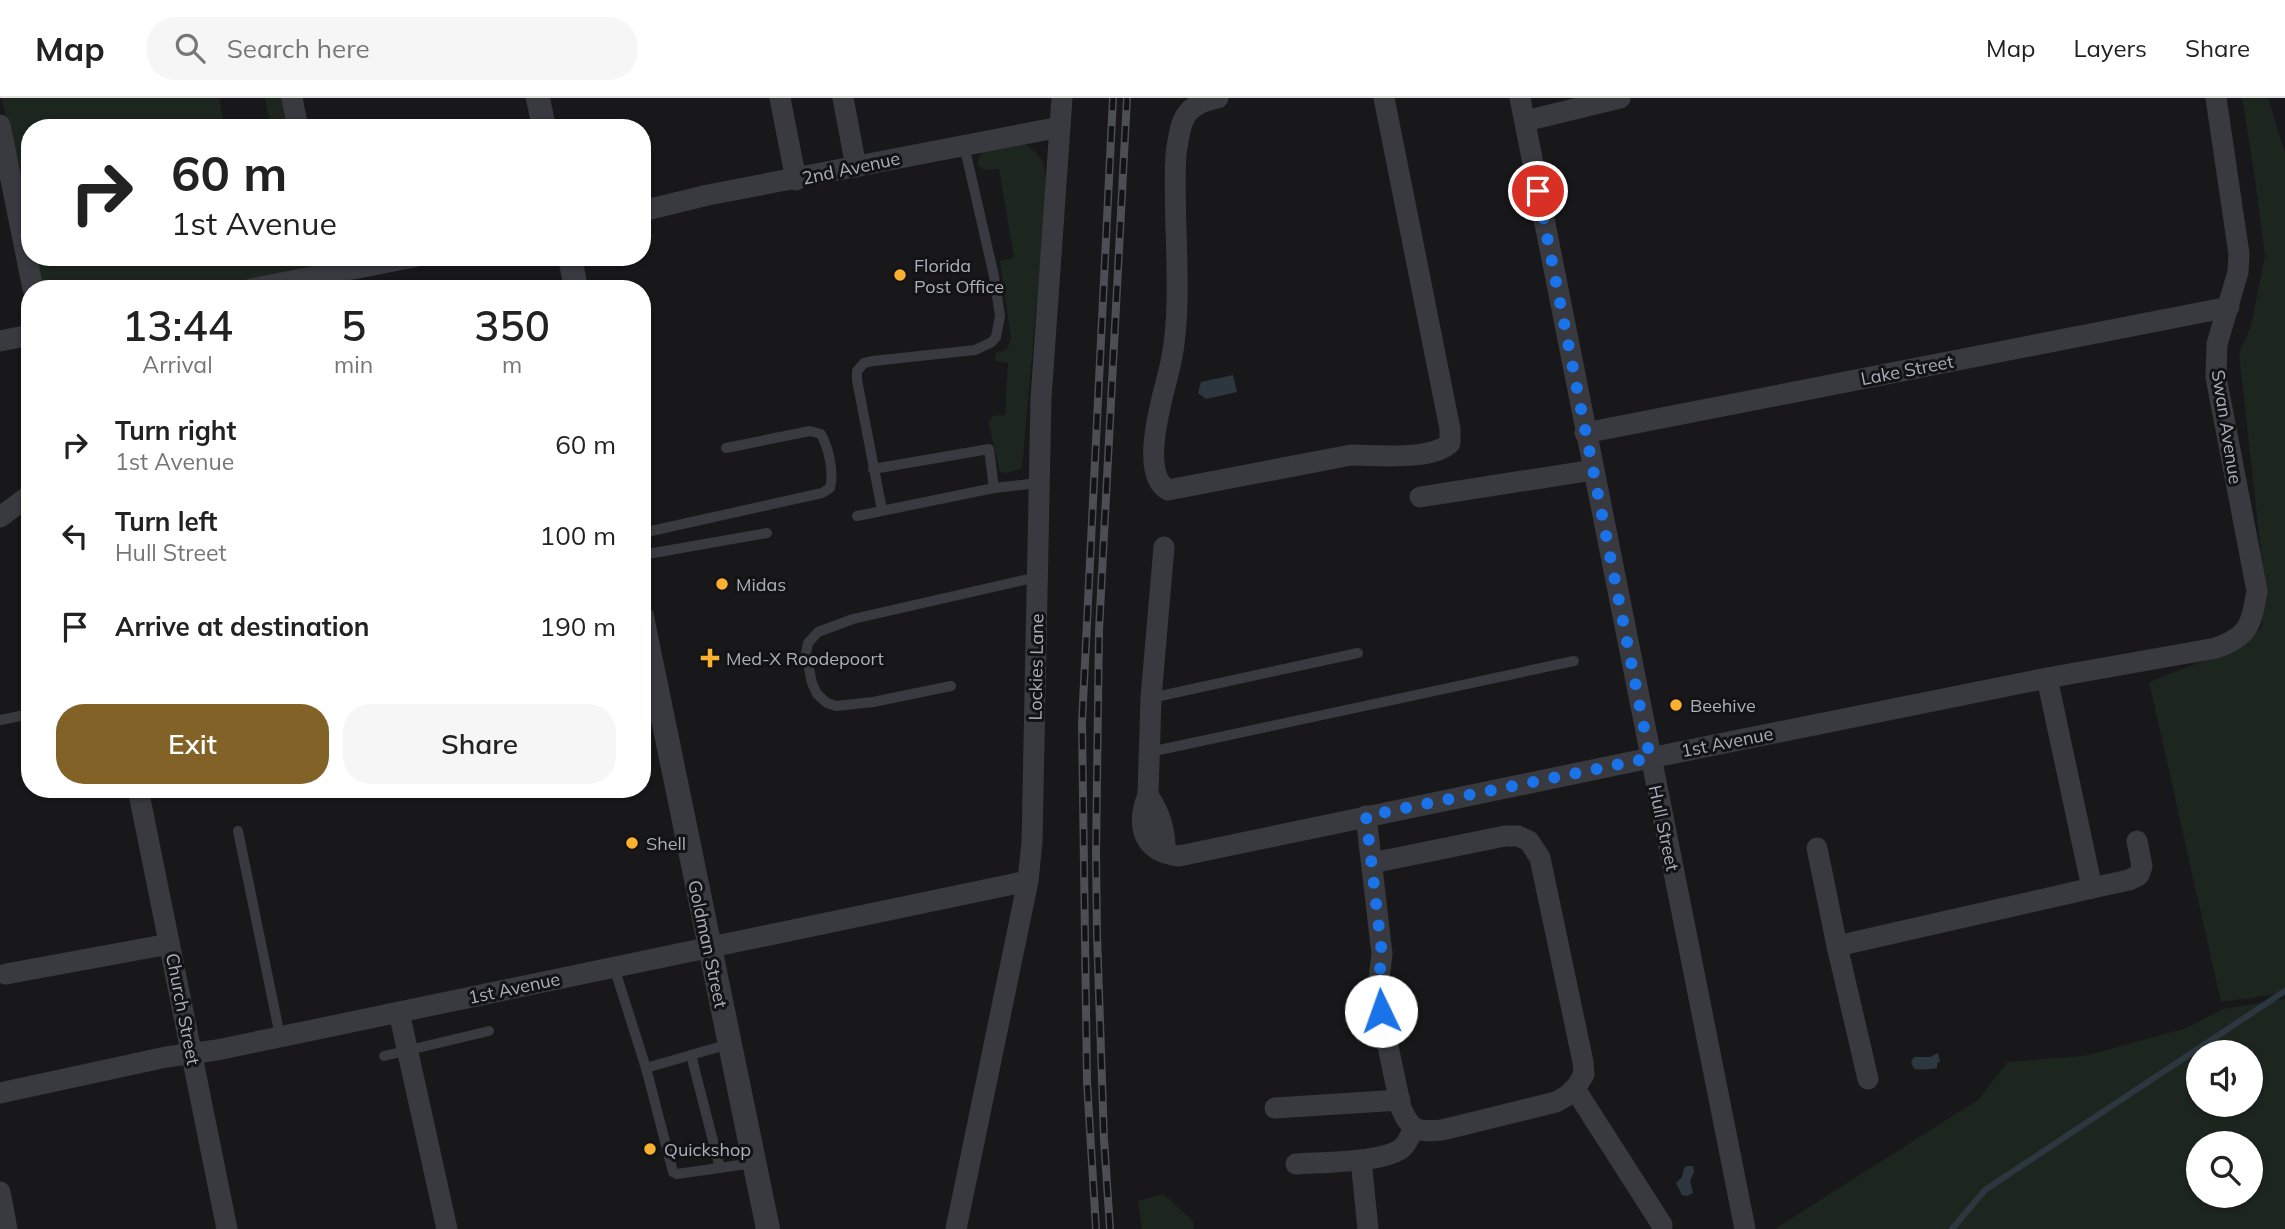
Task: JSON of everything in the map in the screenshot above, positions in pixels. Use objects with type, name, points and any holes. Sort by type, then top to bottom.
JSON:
[{"type":"street","points":[[292,98],[296,119]]},
{"type":"street","points":[[538,98],[542,119]]},
{"type":"street","points":[[780,98],[796,180]]},
{"type":"street","points":[[843,98],[856,167]]},
{"type":"street","name":"Lockies Lane","points":[[956,1229],[1028,881],[1033,814],[1038,483],[1062,98]]},
{"type":"street","points":[[1212,99],[1191,107],[1185,114],[1176,154],[1175,335],[1156,430],[1154,460],[1159,481],[1168,490],[1352,455],[1380,457],[1429,453],[1450,443],[1450,429],[1384,98]]},
{"type":"street","name":"Hull Street","points":[[1520,98],[1745,1229]]},
{"type":"street","points":[[1525,121],[1620,98]]},
{"type":"street","name":"Swan Avenue","points":[[2216,98],[2239,254],[2238,272],[2217,344],[2216,377],[2257,591]]},
{"type":"street","points":[[0,125],[21,229]]},
{"type":"street","name":"2nd Avenue","points":[[651,209],[708,195],[1060,127]]},
{"type":"street","points":[[294,280],[366,266]]},
{"type":"street","name":"Lake Street","points":[[1586,433],[2228,307]]},
{"type":"street","points":[[0,341],[21,337]]},
{"type":"street","points":[[1420,497],[1593,470]]},
{"type":"street","points":[[0,517],[21,502]]},
{"type":"street","points":[[1150,752],[1151,698],[1164,547]]},
{"type":"street","name":"1st Avenue","points":[[1150,752],[1148,795],[1161,818],[1165,852],[1178,856],[2048,678],[2216,648],[2234,641],[2244,632],[2252,619],[2257,591]]},
{"type":"street","name":"Goldman Street","points":[[651,661],[768,1229]]},
{"type":"street","points":[[2048,678],[2092,888]]},
{"type":"street","name":"Church Street","points":[[140,798],[227,1229]]},
{"type":"street","points":[[1366,816],[1382,954],[1377,993],[1407,1121],[1423,1132],[1442,1130],[1556,1102],[1575,1089],[1584,1074],[1581,1042],[1540,858],[1529,841],[1518,836],[1489,838],[1372,863]]},
{"type":"street","points":[[1836,946],[2129,880],[2139,875],[2141,866],[2137,841]]},
{"type":"street","points":[[1818,848],[1836,946],[1868,1079]]},
{"type":"street","name":"1st Avenue","points":[[0,1093],[1028,881]]},
{"type":"street","points":[[6,974],[169,944]]},
{"type":"street","points":[[399,1012],[447,1229]]},
{"type":"street","points":[[1575,1089],[1661,1225]]},
{"type":"street","points":[[1275,1108],[1400,1100]]},
{"type":"street","points":[[1296,1164],[1361,1160],[1392,1154],[1401,1149],[1414,1128]]},
{"type":"street","points":[[1361,1160],[1368,1229]]},
{"type":"street","points":[[0,1192],[7,1229]]},
{"type":"lane","points":[[882,510],[857,371],[864,363],[975,350],[992,342],[996,337],[1000,316],[994,276],[964,145]]},
{"type":"lane","points":[[651,531],[822,493],[830,488],[832,479],[826,443],[821,434],[810,431],[726,448]]},
{"type":"lane","points":[[873,469],[989,449],[994,488]]},
{"type":"lane","points":[[857,516],[994,488],[1038,483]]},
{"type":"lane","points":[[651,553],[767,533]]},
{"type":"lane","points":[[951,686],[873,702],[836,706],[817,694],[812,683],[806,653],[808,643],[818,632],[853,619],[1037,577]]},
{"type":"lane","points":[[1151,698],[1358,653]]},
{"type":"lane","points":[[1150,752],[1574,661]]},
{"type":"lane","points":[[0,720],[21,716]]},
{"type":"lane","points":[[238,831],[280,1037]]},
{"type":"lane","points":[[614,967],[646,1068],[673,1172],[677,1174],[754,1163]]},
{"type":"lane","points":[[384,1056],[489,1031]]},
{"type":"lane","points":[[646,1068],[729,1044]]},
{"type":"lane","points":[[691,1055],[720,1168]]},
{"type":"shaded area","points":[[2,98],[219,98],[223,119],[21,119],[21,194]]},
{"type":"shaded area","points":[[265,98],[285,98],[289,119],[269,119]]},
{"type":"shaded area","points":[[2242,98],[2268,98],[2285,153],[2285,993],[2221,1002],[2149,682],[2244,645],[2262,627],[2263,571],[2239,353],[2251,326],[2265,256]]},
{"type":"shaded area","points":[[1026,145],[1037,154],[1042,163],[1047,187],[1022,468],[1007,473],[1000,472],[988,421],[993,416],[1005,415],[1008,363],[995,361],[996,352],[1006,349],[1011,338],[1000,261],[1014,258],[999,169],[983,170],[977,164],[981,154],[989,149]]},
{"type":"shaded area","points":[[35,266],[320,267],[260,280],[38,280]]},
{"type":"shaded area","points":[[1233,375],[1237,392],[1206,399],[1198,393],[1201,382]]},
{"type":"shaded area","points":[[2285,999],[2285,1229],[1775,1229],[1978,1100],[2008,1062],[2084,1056],[2184,1029],[2223,1009]]},
{"type":"shaded area","points":[[1938,1053],[1940,1062],[1937,1063],[1937,1068],[1914,1069],[1911,1062],[1914,1057],[1930,1057]]},
{"type":"shaded area","points":[[1687,1166],[1693,1166],[1694,1172],[1690,1181],[1693,1193],[1687,1196],[1682,1195],[1676,1183]]},
{"type":"shaded area","points":[[1163,1194],[1193,1221],[1194,1229],[1142,1229],[1138,1201]]},
{"type":"waterway","points":[[1952,1229],[1985,1190],[2285,991]]},
{"type":"railway","points":[[1096,1229],[1087,1081],[1082,723],[1113,98]]},
{"type":"railway","points":[[1110,1229],[1097,935],[1099,630],[1127,98]]},
{"type":"place","name":"Florida Post Office","points":[[900,275]]},
{"type":"place","name":"Midas","points":[[722,584]]},
{"type":"place","name":"Med-X Roodepoort","points":[[710,658]]},
{"type":"place","name":"Beehive","points":[[1676,705]]},
{"type":"place","name":"Shell","points":[[632,843]]},
{"type":"place","name":"Quickshop","points":[[650,1149]]},
{"type":"route","points":[[1381,1011],[1377,993],[1382,954],[1366,816],[1650,758],[1538,191]]}]
